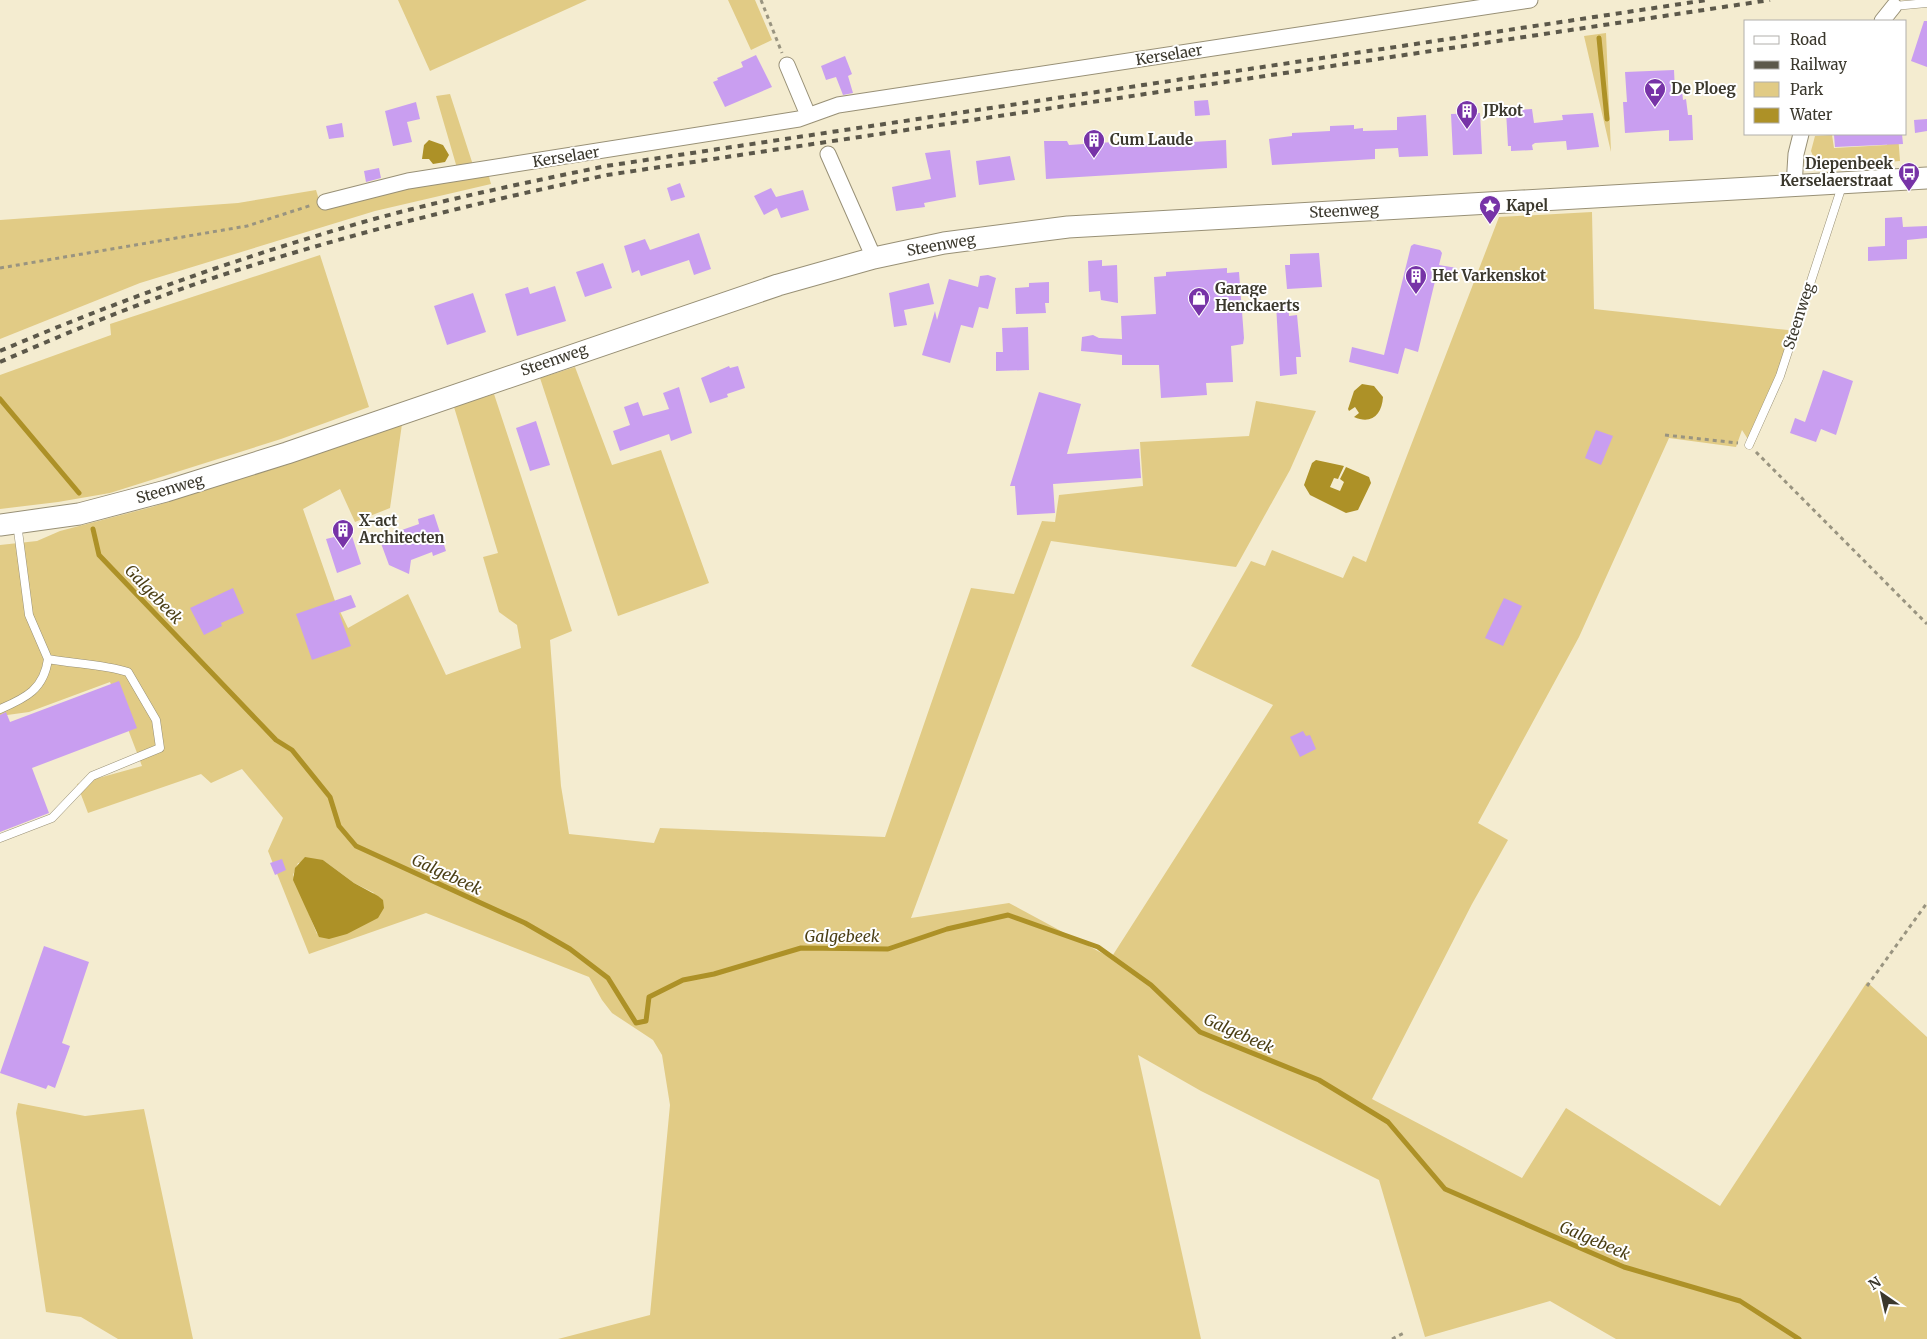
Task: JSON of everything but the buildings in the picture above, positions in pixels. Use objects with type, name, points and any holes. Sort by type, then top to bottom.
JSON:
[{"type":"main road","name":"Steenweg","points":[[9,524],[79,514],[166,491],[287,453],[480,385],[778,285],[874,258],[953,242],[1068,227],[1927,178]]},
{"type":"street","name":"Kerselaer","points":[[325,202],[408,181],[799,119],[838,105],[1530,0]]},
{"type":"street","points":[[1883,20],[1894,6]]},
{"type":"street","points":[[787,65],[808,115]]},
{"type":"street","points":[[1794,186],[1796,154],[1801,135]]},
{"type":"street","points":[[828,154],[874,258]]},
{"type":"lane","points":[[1894,6],[1927,3]]},
{"type":"lane","name":"Steenweg","points":[[1749,445],[1780,376],[1842,184]]},
{"type":"lane","points":[[0,709],[21,700],[40,684],[48,658],[29,615],[9,524]]},
{"type":"lane","points":[[0,838],[52,818],[92,776],[160,748],[156,720],[128,672],[105,665],[80,665],[48,658]]},
{"type":"path","points":[[760,0],[787,65]]},
{"type":"path","points":[[0,268],[247,226],[325,202]]},
{"type":"path","points":[[1665,435],[1749,445],[1927,624]]},
{"type":"path","points":[[1868,986],[1927,903]]},
{"type":"path","points":[[1392,1339],[1404,1333]]},
{"type":"green space","points":[[398,0],[587,0],[430,71]]},
{"type":"green space","points":[[728,0],[755,0],[772,40],[751,50]]},
{"type":"green space","points":[[1606,33],[1611,152],[1584,36]]},
{"type":"green space","points":[[450,94],[473,165],[457,168],[436,96]]},
{"type":"green space","points":[[1832,135],[1834,148],[1887,145],[1887,135],[1898,135],[1900,161],[1818,168],[1811,151],[1815,136]]},
{"type":"green space","points":[[488,173],[491,184],[375,211],[140,283],[0,339],[0,220],[238,203],[316,190],[321,206],[350,198]]},
{"type":"green space","points":[[1592,212],[1594,309],[1788,330],[1799,334],[1753,447],[1742,430],[1736,447],[1669,438],[1579,637],[1478,823],[1508,840],[1472,904],[1372,1099],[1522,1178],[1566,1108],[1720,1206],[1867,982],[1927,1037],[1927,1339],[1616,1339],[1550,1301],[1425,1337],[1379,1180],[1201,1091],[1138,1055],[1201,1339],[558,1339],[650,1315],[670,1105],[662,1055],[653,1040],[612,1013],[589,977],[426,913],[309,954],[268,851],[283,818],[242,769],[211,783],[201,774],[88,813],[77,784],[142,766],[110,682],[29,712],[0,716],[0,545],[37,541],[60,531],[152,507],[402,424],[390,508],[355,522],[340,489],[303,509],[335,601],[348,628],[408,594],[446,675],[521,648],[517,625],[499,612],[483,557],[498,553],[454,407],[494,394],[572,631],[550,640],[561,786],[569,834],[654,843],[660,828],[885,837],[971,588],[1014,594],[1042,521],[1055,522],[1059,495],[1143,486],[1140,442],[1249,436],[1256,401],[1316,411],[1290,470],[1236,567],[1051,541],[911,918],[1009,903],[1111,958],[1273,705],[1191,666],[1251,561],[1265,566],[1272,550],[1343,578],[1353,556],[1366,562],[1499,217]],"holes":[[[323,860],[354,883],[374,893],[317,934],[293,875],[298,863]]]},
{"type":"green space","points":[[320,255],[369,407],[281,439],[110,493],[0,509],[0,375],[111,335],[110,324]]},
{"type":"green space","points":[[575,367],[612,465],[661,450],[709,583],[618,616],[540,378]]},
{"type":"green space","points":[[18,1103],[85,1116],[144,1109],[193,1339],[118,1339],[81,1317],[46,1312],[16,1113]]},
{"type":"water","points":[[429,140],[443,145],[449,155],[445,162],[433,164],[429,159],[422,159],[424,145]]},
{"type":"water","points":[[1362,384],[1374,386],[1383,397],[1378,413],[1371,419],[1366,420],[1354,417],[1359,413],[1355,407],[1349,411],[1348,409],[1354,391]]},
{"type":"water","points":[[1316,460],[1344,466],[1338,479],[1334,478],[1330,487],[1340,491],[1344,482],[1340,479],[1346,467],[1369,477],[1371,483],[1358,510],[1346,513],[1310,495],[1304,485],[1312,463]]},
{"type":"water","points":[[305,857],[323,860],[354,883],[383,900],[384,908],[378,918],[347,934],[329,939],[319,937],[293,880],[295,868]]},
{"type":"waterway","points":[[1599,38],[1607,119]]},
{"type":"waterway","name":"Galgebeek","points":[[0,399],[79,493]]},
{"type":"waterway","name":"Galgebeek","points":[[93,529],[99,555],[276,740],[292,750],[330,797],[339,826],[356,846],[525,923],[570,949],[608,978],[636,1023],[646,1021],[649,997],[683,980],[714,974],[801,948],[888,949],[947,929],[1008,915],[1098,947],[1151,985],[1200,1032],[1319,1080],[1388,1122],[1445,1189],[1624,1267],[1740,1301],[1799,1339]]},
{"type":"railway","points":[[0,351],[138,296],[326,233],[432,204],[606,166],[1707,0]]},
{"type":"railway","points":[[0,362],[60,336],[182,289],[289,254],[425,217],[607,175],[1770,0]]},
{"type":"place","name":"De Ploeg","points":[[1655,108]]},
{"type":"place","name":"JPkot","points":[[1467,130]]},
{"type":"place","name":"Cum Laude","points":[[1094,159]]},
{"type":"place","name":"Diepenbeek Kerselaerstraat","points":[[1909,192]]},
{"type":"place","name":"Kapel","points":[[1490,225]]},
{"type":"place","name":"Het Varkenskot","points":[[1416,295]]},
{"type":"place","name":"Garage Henckaerts","points":[[1199,317]]},
{"type":"place","name":"X-act Architecten","points":[[343,549]]}]
